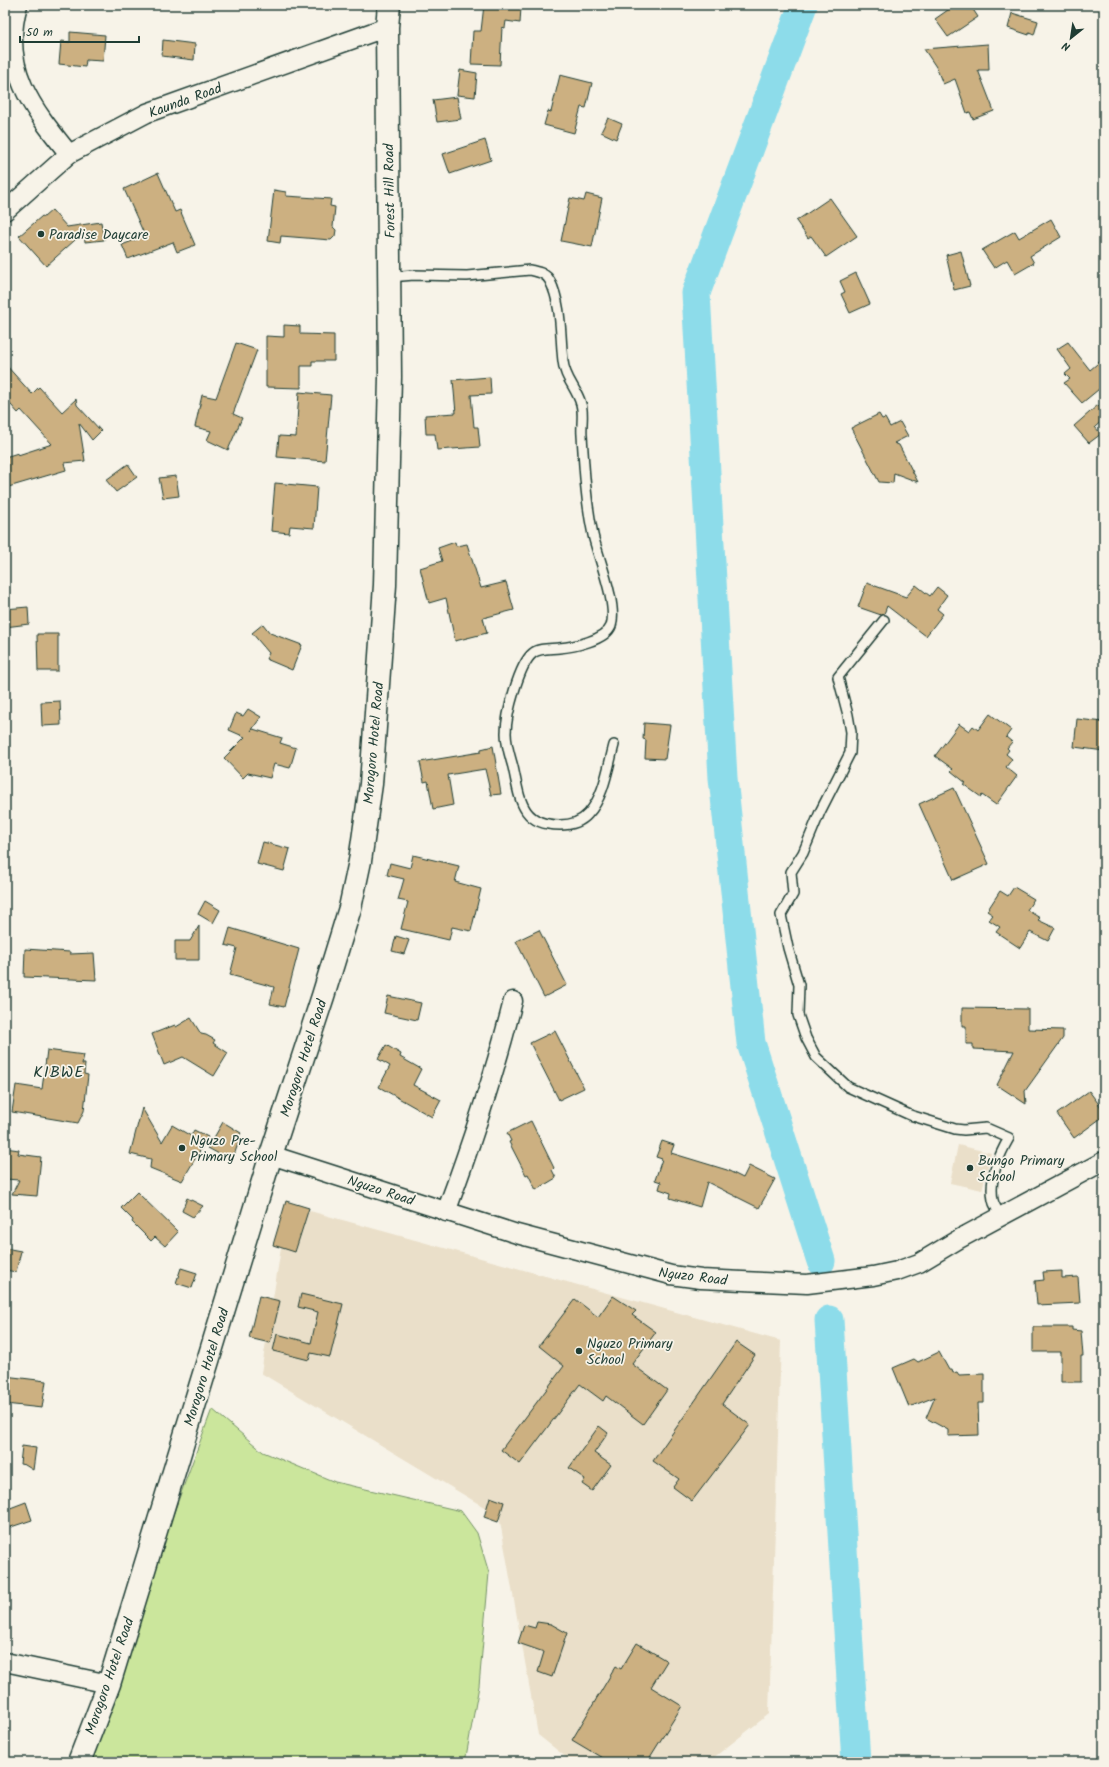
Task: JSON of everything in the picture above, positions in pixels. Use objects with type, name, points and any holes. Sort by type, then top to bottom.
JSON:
[{"type":"street","points":[[18,5],[11,20],[6,49],[10,68],[25,99],[69,154]]},
{"type":"street","name":"Forest Hill Road","points":[[389,5],[387,27],[390,277],[388,327],[390,377]]},
{"type":"street","name":"Kaunda Road","points":[[5,211],[69,154],[147,113],[387,27]]},
{"type":"street","name":"Morogoro Hotel Road","points":[[79,1762],[109,1684],[271,1155],[350,908],[360,861],[372,769],[386,585],[390,377]]},
{"type":"street","points":[[446,1212],[469,1151],[496,1067],[513,1001]]},
{"type":"street","name":"Nguzo Road","points":[[271,1155],[516,1234],[671,1275],[701,1279],[807,1284],[845,1280],[897,1271],[919,1263],[1104,1161]]},
{"type":"street","points":[[5,1662],[109,1684]]},
{"type":"lane","points":[[390,277],[414,275],[468,276],[530,270],[540,272],[549,280],[558,310],[564,368],[581,403],[581,431],[589,510],[599,560],[609,592],[612,614],[611,626],[604,634],[582,644],[537,651],[529,658],[519,676],[509,708],[506,735],[517,788],[524,809],[536,820],[546,824],[568,824],[577,822],[584,818],[595,805],[614,745]]},
{"type":"lane","points":[[884,620],[838,677],[851,732],[850,752],[820,812],[803,853],[791,872],[793,894],[781,915],[788,948],[799,985],[798,1015],[806,1038],[816,1057],[848,1087],[910,1115],[948,1127],[964,1130],[986,1128],[1009,1138],[998,1157],[992,1181],[993,1202],[1000,1212],[1000,1217]]},
{"type":"shaded area","name":"Bungo Primary School","points":[[958,1145],[991,1153],[982,1190],[950,1183]]},
{"type":"shaded area","points":[[288,1205],[781,1341],[769,1714],[708,1762],[572,1762],[538,1735],[499,1516],[261,1373]]},
{"type":"green space","points":[[212,1409],[263,1452],[335,1482],[461,1511],[477,1533],[489,1573],[479,1686],[465,1762],[82,1762]]},
{"type":"building","points":[[484,5],[515,5],[521,7],[520,23],[506,21],[505,28],[502,27],[500,65],[471,64],[473,31],[481,31]]},
{"type":"building","points":[[955,5],[970,5],[978,17],[948,37],[935,19]]},
{"type":"building","points":[[1012,13],[1038,21],[1034,35],[1029,33],[1029,35],[1008,28]]},
{"type":"building","points":[[70,32],[105,35],[103,61],[86,60],[85,67],[59,64],[61,41],[70,42]]},
{"type":"building","points":[[163,40],[195,44],[194,60],[162,56]]},
{"type":"building","points":[[988,44],[989,70],[978,70],[994,111],[973,119],[970,112],[967,113],[955,79],[943,84],[936,67],[924,49]]},
{"type":"building","points":[[460,70],[477,73],[475,97],[457,95]]},
{"type":"building","points":[[560,75],[592,83],[586,108],[581,107],[574,133],[544,125],[548,111],[551,112]]},
{"type":"building","points":[[457,97],[461,119],[437,122],[433,100]]},
{"type":"building","points":[[608,118],[622,124],[616,139],[601,132]]},
{"type":"building","points":[[485,140],[491,160],[450,174],[443,154]]},
{"type":"building","points":[[158,173],[175,212],[180,210],[195,245],[177,252],[173,242],[128,259],[122,245],[145,236],[124,189]]},
{"type":"building","points":[[274,190],[286,192],[286,196],[331,199],[330,206],[335,207],[333,227],[336,230],[335,236],[331,240],[281,236],[280,243],[268,241]]},
{"type":"building","points":[[586,194],[602,198],[592,247],[561,241],[570,198],[584,201]]},
{"type":"building","points":[[830,198],[857,236],[826,257],[811,236],[808,238],[796,221]]},
{"type":"building","points":[[52,210],[67,227],[101,222],[104,240],[85,242],[84,232],[46,266],[19,236],[42,216],[44,217]]},
{"type":"building","points":[[1051,219],[1061,237],[1030,256],[1034,263],[1015,274],[1007,260],[994,268],[982,250],[1015,231],[1019,238]]},
{"type":"building","points":[[961,251],[970,286],[954,290],[946,255]]},
{"type":"building","points":[[856,273],[870,304],[850,313],[841,294],[845,292],[840,281]]},
{"type":"building","points":[[284,325],[300,326],[300,334],[334,335],[334,361],[312,361],[312,366],[301,366],[301,388],[266,387],[266,336],[284,337]]},
{"type":"building","points":[[1068,342],[1090,370],[1104,358],[1104,385],[1082,403],[1064,383],[1070,379],[1065,374],[1071,369],[1057,349]]},
{"type":"building","points":[[236,343],[257,350],[233,414],[242,418],[228,450],[207,440],[211,431],[195,427],[202,395],[216,398]]},
{"type":"building","points":[[5,364],[32,394],[39,387],[62,412],[76,399],[77,405],[101,431],[92,440],[79,423],[85,461],[64,463],[66,470],[5,488],[5,457],[18,453],[18,455],[52,444],[21,410],[18,413],[5,398]]},
{"type":"building","points":[[490,377],[491,394],[471,395],[474,427],[478,427],[480,447],[437,450],[435,434],[426,434],[425,415],[456,413],[453,380]]},
{"type":"building","points":[[299,392],[331,395],[325,461],[277,457],[279,436],[296,437]]},
{"type":"building","points":[[1098,405],[1104,411],[1104,419],[1095,427],[1101,434],[1089,443],[1074,426]]},
{"type":"building","points":[[879,414],[882,419],[885,418],[890,427],[900,422],[908,436],[894,443],[899,445],[918,482],[894,473],[893,483],[879,482],[851,428]]},
{"type":"building","points":[[128,464],[137,477],[116,492],[106,480]]},
{"type":"building","points":[[176,476],[179,496],[163,498],[159,478]]},
{"type":"building","points":[[275,483],[317,487],[314,528],[290,526],[289,533],[271,531]]},
{"type":"building","points":[[455,542],[456,546],[467,544],[481,588],[506,582],[514,610],[483,618],[487,633],[455,641],[446,598],[429,603],[420,568],[442,561],[438,548]]},
{"type":"building","points":[[867,583],[906,597],[916,585],[930,596],[937,587],[947,595],[937,609],[943,614],[926,636],[887,606],[884,614],[881,615],[858,607]]},
{"type":"building","points":[[28,607],[29,624],[5,627],[5,609]]},
{"type":"building","points":[[263,624],[270,633],[302,645],[292,670],[266,659],[269,653],[252,633]]},
{"type":"building","points":[[37,634],[58,634],[58,671],[38,671]]},
{"type":"building","points":[[60,701],[61,725],[42,726],[41,702]]},
{"type":"building","points":[[248,709],[261,717],[251,731],[253,729],[282,738],[280,743],[296,748],[290,768],[274,764],[270,778],[248,773],[243,778],[224,758],[245,737],[229,730],[236,713],[243,716]]},
{"type":"building","points":[[990,714],[1011,730],[1006,737],[1012,742],[1007,748],[1009,750],[1006,754],[1012,759],[1006,767],[1017,776],[996,805],[982,795],[981,797],[963,784],[966,783],[951,771],[953,769],[935,756],[959,724],[969,731],[973,726],[978,730]]},
{"type":"building","points":[[1077,719],[1104,722],[1104,751],[1074,747]]},
{"type":"building","points":[[644,723],[670,725],[665,759],[645,758],[646,740],[643,739]]},
{"type":"building","points":[[493,746],[501,794],[491,795],[485,769],[448,775],[453,805],[433,809],[428,781],[424,782],[420,762],[481,752],[481,749]]},
{"type":"building","points":[[954,788],[989,864],[953,880],[919,804]]},
{"type":"building","points":[[263,842],[290,849],[284,871],[257,864]]},
{"type":"building","points":[[413,855],[459,866],[455,882],[481,889],[471,931],[452,927],[449,940],[401,929],[408,902],[398,900],[404,879],[387,875],[390,863],[410,868]]},
{"type":"building","points":[[1014,887],[1034,899],[1027,910],[1040,918],[1038,920],[1055,928],[1048,941],[1030,932],[1020,948],[996,932],[1000,927],[989,920],[993,915],[987,911],[1000,891],[1008,896]]},
{"type":"building","points":[[205,901],[220,910],[213,923],[198,914]]},
{"type":"building","points":[[199,926],[199,960],[175,960],[175,941],[190,941]]},
{"type":"building","points":[[230,928],[299,949],[284,1007],[270,1004],[274,987],[230,975],[237,948],[225,945]]},
{"type":"building","points":[[539,930],[567,985],[544,997],[516,941]]},
{"type":"building","points":[[396,936],[409,940],[404,954],[392,951]]},
{"type":"building","points":[[25,949],[70,952],[70,954],[94,953],[96,980],[24,977]]},
{"type":"building","points":[[388,996],[421,1003],[417,1020],[384,1013]]},
{"type":"building","points":[[962,1008],[1028,1009],[1028,1029],[1063,1030],[1063,1038],[1025,1091],[1026,1104],[997,1085],[1014,1051],[973,1049],[973,1044],[966,1044],[966,1026],[962,1026]]},
{"type":"building","points":[[191,1018],[201,1034],[215,1040],[213,1043],[228,1053],[214,1076],[183,1057],[164,1065],[152,1034],[175,1025],[176,1027]]},
{"type":"building","points":[[555,1031],[584,1088],[559,1100],[530,1043]]},
{"type":"building","points":[[386,1045],[401,1054],[400,1057],[421,1069],[413,1085],[441,1100],[432,1117],[379,1087],[390,1066],[378,1059]]},
{"type":"building","points":[[47,1050],[84,1055],[82,1064],[85,1064],[84,1074],[88,1075],[84,1111],[78,1123],[12,1112],[16,1085],[42,1089]]},
{"type":"building","points":[[1089,1091],[1104,1111],[1104,1116],[1074,1138],[1057,1114]]},
{"type":"building","points":[[142,1108],[162,1142],[172,1125],[191,1136],[194,1130],[208,1137],[182,1181],[150,1168],[151,1159],[130,1154]]},
{"type":"building","points":[[531,1121],[554,1168],[552,1170],[556,1178],[536,1190],[528,1174],[526,1175],[509,1142],[511,1141],[507,1133]]},
{"type":"building","points":[[223,1122],[241,1133],[237,1139],[239,1141],[232,1161],[208,1148]]},
{"type":"building","points":[[662,1141],[674,1145],[671,1153],[727,1170],[743,1178],[749,1166],[775,1179],[759,1208],[707,1182],[700,1207],[670,1198],[671,1193],[659,1189],[661,1182],[655,1180],[662,1159],[656,1157]]},
{"type":"building","points":[[5,1148],[19,1150],[18,1154],[41,1157],[37,1196],[12,1194],[19,1180],[5,1179]]},
{"type":"building","points":[[137,1192],[178,1232],[165,1246],[155,1237],[151,1241],[132,1222],[133,1220],[121,1208]]},
{"type":"building","points":[[187,1198],[203,1206],[193,1217],[182,1211]]},
{"type":"building","points":[[286,1201],[309,1208],[295,1252],[273,1245]]},
{"type":"building","points":[[5,1248],[21,1251],[16,1272],[5,1270]]},
{"type":"building","points":[[181,1268],[197,1273],[192,1288],[176,1283]]},
{"type":"building","points":[[1062,1271],[1062,1278],[1078,1277],[1080,1303],[1037,1305],[1035,1281],[1044,1280],[1043,1272]]},
{"type":"building","points":[[301,1294],[343,1304],[330,1357],[311,1353],[309,1360],[273,1351],[277,1334],[311,1343],[318,1312],[298,1307]]},
{"type":"building","points":[[259,1296],[280,1301],[270,1343],[249,1338]]},
{"type":"building","points":[[613,1296],[636,1311],[632,1315],[656,1332],[632,1364],[667,1390],[643,1424],[606,1396],[603,1401],[580,1384],[520,1464],[501,1450],[564,1366],[539,1346],[575,1299],[598,1317]]},
{"type":"building","points":[[1033,1327],[1072,1327],[1072,1330],[1081,1331],[1083,1356],[1081,1356],[1081,1382],[1061,1382],[1061,1352],[1033,1352]]},
{"type":"building","points":[[736,1342],[755,1355],[722,1404],[750,1425],[692,1501],[673,1487],[679,1479],[653,1461]]},
{"type":"building","points":[[939,1352],[949,1370],[952,1370],[953,1373],[957,1372],[959,1375],[984,1374],[984,1403],[978,1403],[979,1435],[948,1436],[948,1430],[926,1418],[935,1397],[909,1407],[893,1368],[914,1359],[918,1362]]},
{"type":"building","points":[[5,1376],[46,1381],[42,1408],[5,1404]]},
{"type":"building","points":[[599,1426],[608,1433],[594,1453],[611,1465],[592,1491],[582,1484],[585,1479],[569,1468]]},
{"type":"building","points":[[22,1446],[36,1448],[33,1470],[20,1464]]},
{"type":"building","points":[[490,1497],[504,1502],[498,1522],[484,1517]]},
{"type":"building","points":[[26,1502],[32,1520],[5,1529],[5,1510]]},
{"type":"building","points":[[537,1622],[551,1624],[567,1633],[552,1677],[538,1672],[544,1652],[518,1643],[524,1625],[535,1628]]},
{"type":"building","points":[[637,1643],[667,1661],[651,1687],[682,1706],[647,1762],[609,1762],[572,1740],[616,1666],[621,1669]]},
{"type":"waterway","points":[[803,5],[696,293],[723,778],[751,1043],[821,1261]]},
{"type":"waterway","points":[[829,1320],[856,1762]]},
{"type":"place","name":"Paradise Daycare","points":[[41,234]]},
{"type":"place","name":"Nguzo Pre- Primary School","points":[[182,1148]]},
{"type":"place","name":"Bungo Primary School","points":[[970,1168]]},
{"type":"place","name":"Nguzo Primary School","points":[[579,1351]]},
{"type":"district","name":"KIBWE","points":[[59,1071]]}]
